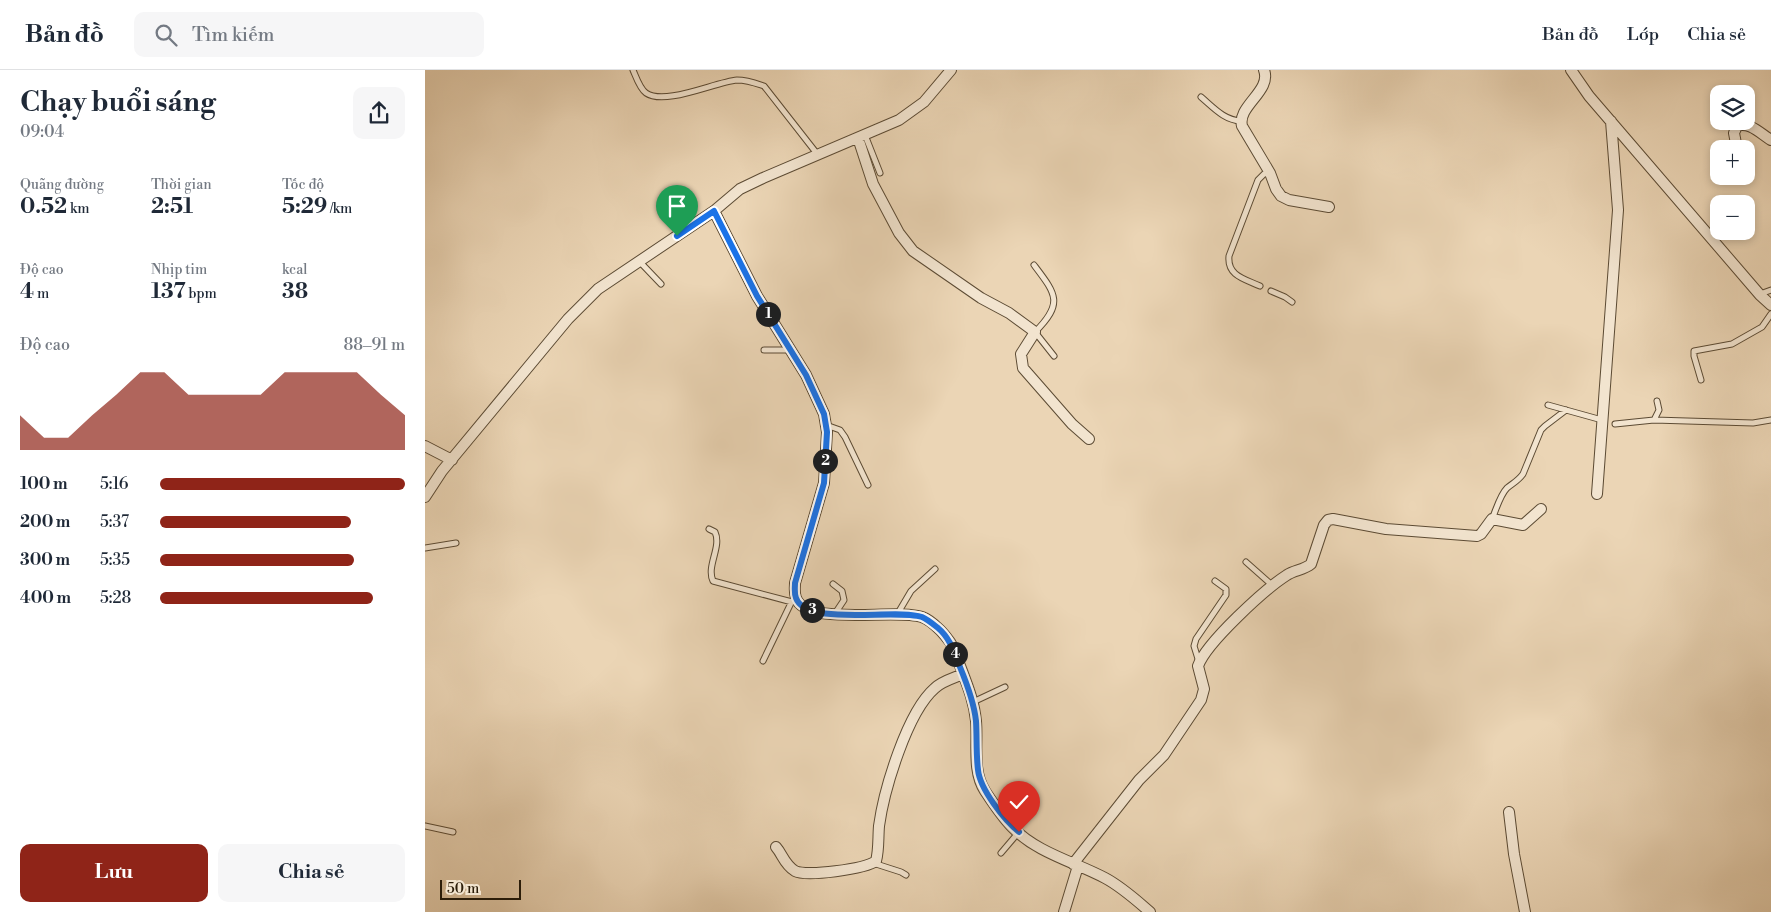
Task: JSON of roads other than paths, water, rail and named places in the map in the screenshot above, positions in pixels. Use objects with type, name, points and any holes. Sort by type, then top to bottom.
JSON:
[{"type":"street","points":[[425,497],[452,460],[568,319],[598,289],[714,211],[741,189],[899,120],[924,102],[951,70]]},
{"type":"street","points":[[1264,70],[1265,81],[1241,121],[1242,126],[1270,173],[1281,196],[1289,200],[1329,207]]},
{"type":"street","points":[[1571,70],[1589,96],[1760,295],[1771,305]]},
{"type":"street","points":[[1597,494],[1607,424],[1618,210],[1611,121]]},
{"type":"street","points":[[1735,140],[1734,133],[1740,124],[1747,125],[1771,140]]},
{"type":"street","points":[[861,136],[873,184],[899,233],[913,251],[981,298],[1009,313],[1035,332],[1021,354],[1023,368],[1072,424],[1089,439]]},
{"type":"street","points":[[714,211],[757,296],[806,375],[824,414],[827,432],[824,483],[795,583],[793,599],[802,606],[834,615],[898,613],[923,617],[939,629],[951,643],[973,702],[976,720],[978,772],[984,789],[1012,827],[1028,840],[1075,865],[1105,878],[1126,891],[1150,912]]},
{"type":"street","points":[[425,446],[452,460]]},
{"type":"street","points":[[1064,912],[1075,865],[1139,780],[1163,754],[1201,700],[1204,689],[1198,670],[1199,662],[1212,644],[1252,604],[1287,575],[1307,568],[1311,564],[1325,522],[1330,519],[1386,528],[1477,536],[1481,534],[1492,519],[1523,526],[1541,509]]},
{"type":"street","points":[[776,846],[787,866],[799,872],[830,872],[864,866],[877,859],[879,824],[892,770],[909,727],[930,692],[937,686],[963,674]]},
{"type":"street","points":[[1509,812],[1514,854],[1525,912]]},
{"type":"lane","points":[[633,70],[645,93],[656,98],[673,96],[739,80],[764,86],[818,154]]},
{"type":"lane","points":[[1201,97],[1223,116],[1231,120],[1241,121]]},
{"type":"lane","points":[[861,136],[880,173]]},
{"type":"lane","points":[[1260,286],[1231,271],[1229,256],[1258,180],[1264,174],[1270,173]]},
{"type":"lane","points":[[639,261],[661,284]]},
{"type":"lane","points":[[1034,265],[1050,286],[1055,301],[1051,314],[1035,332],[1054,356]]},
{"type":"lane","points":[[1760,295],[1771,290]]},
{"type":"lane","points":[[1271,291],[1292,302]]},
{"type":"lane","points":[[1701,380],[1694,356],[1695,351],[1732,344],[1762,327],[1771,314]]},
{"type":"lane","points":[[764,350],[791,350]]},
{"type":"lane","points":[[1654,420],[1659,410],[1657,401]]},
{"type":"lane","points":[[1548,405],[1607,424],[1654,420],[1753,423],[1771,420]]},
{"type":"lane","points":[[1492,519],[1504,492],[1519,480],[1523,474],[1541,430],[1566,410]]},
{"type":"lane","points":[[826,425],[840,430],[845,437],[868,486]]},
{"type":"lane","points":[[709,529],[715,532],[717,538],[712,572],[713,581],[793,599],[763,661]]},
{"type":"lane","points":[[425,548],[456,543]]},
{"type":"lane","points":[[1246,562],[1273,586]]},
{"type":"lane","points":[[898,613],[911,591],[935,568]]},
{"type":"lane","points":[[1199,662],[1195,646],[1196,639],[1226,595],[1225,589],[1215,581]]},
{"type":"lane","points":[[833,584],[842,591],[844,600],[834,615]]},
{"type":"lane","points":[[973,702],[1005,686]]},
{"type":"lane","points":[[425,826],[453,832]]},
{"type":"lane","points":[[1001,853],[1019,832]]},
{"type":"lane","points":[[872,863],[906,875]]}]
